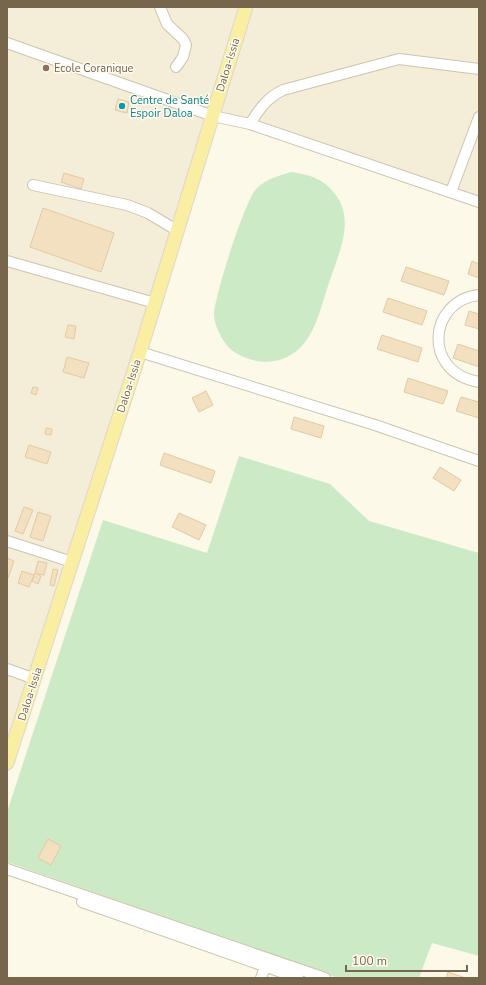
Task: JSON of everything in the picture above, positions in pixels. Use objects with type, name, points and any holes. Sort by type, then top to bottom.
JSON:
[{"type":"main road","name":"Daloa-Issia","points":[[8,757],[35,679],[156,303],[246,7]]},
{"type":"street","points":[[160,7],[167,24],[183,39],[186,45],[183,57],[176,67]]},
{"type":"street","points":[[7,43],[213,116],[250,124],[479,202]]},
{"type":"street","points":[[250,124],[261,105],[271,96],[283,90],[399,59],[479,69]]},
{"type":"street","points":[[451,192],[479,117]]},
{"type":"street","points":[[33,185],[127,205],[148,213],[178,231]]},
{"type":"street","points":[[7,261],[156,303]]},
{"type":"street","points":[[479,295],[461,300],[453,307],[445,316],[440,327],[438,340],[444,363],[454,374],[466,380],[479,382]]},
{"type":"street","points":[[140,352],[375,425],[479,462]]},
{"type":"street","points":[[7,541],[72,562]]},
{"type":"street","points":[[7,670],[35,679]]},
{"type":"street","points":[[7,869],[267,962],[298,978]]},
{"type":"street","points":[[7,875],[267,962],[325,978]]},
{"type":"street","points":[[261,978],[267,962]]},
{"type":"shaded area","points":[[7,7],[479,7],[479,204],[213,116],[7,756]]},
{"type":"green space","points":[[291,172],[316,178],[326,184],[335,194],[341,204],[344,215],[345,226],[343,238],[318,318],[307,339],[300,348],[279,360],[268,362],[257,361],[236,353],[224,341],[218,331],[215,320],[215,305],[224,270],[251,197],[256,189],[272,178]]},
{"type":"green space","points":[[239,456],[330,484],[369,521],[479,553],[479,956],[432,943],[419,978],[338,978],[7,862],[7,812],[103,520],[207,553]]},
{"type":"building","name":"Centre de Santé Espoir Daloa","points":[[118,99],[129,102],[127,113],[115,110]]},
{"type":"building","points":[[64,173],[84,179],[81,189],[61,182]]},
{"type":"building","points":[[43,208],[114,233],[101,272],[30,247]]},
{"type":"building","points":[[472,261],[479,264],[479,278],[468,274]]},
{"type":"building","points":[[406,267],[449,281],[444,295],[401,281]]},
{"type":"building","points":[[388,298],[427,311],[422,325],[383,312]]},
{"type":"building","points":[[469,311],[479,314],[479,329],[465,325]]},
{"type":"building","points":[[68,325],[76,326],[74,339],[65,337]]},
{"type":"building","points":[[382,335],[422,348],[418,362],[377,349]]},
{"type":"building","points":[[458,344],[479,351],[479,367],[453,358]]},
{"type":"building","points":[[67,357],[89,363],[84,378],[63,372]]},
{"type":"building","points":[[408,378],[448,391],[443,404],[404,392]]},
{"type":"building","points":[[33,387],[38,388],[36,395],[31,393]]},
{"type":"building","points":[[206,391],[213,405],[199,412],[192,398]]},
{"type":"building","points":[[461,397],[479,402],[479,418],[456,411]]},
{"type":"building","points":[[294,417],[324,426],[321,438],[291,429]]},
{"type":"building","points":[[46,428],[52,429],[51,435],[45,434]]},
{"type":"building","points":[[29,445],[51,452],[47,464],[25,457]]},
{"type":"building","points":[[164,453],[215,471],[211,483],[160,465]]},
{"type":"building","points":[[440,467],[461,480],[454,491],[433,478]]},
{"type":"building","points":[[24,507],[33,510],[23,534],[15,531]]},
{"type":"building","points":[[38,512],[51,516],[43,541],[30,537]]},
{"type":"building","points":[[179,513],[206,525],[199,540],[172,527]]},
{"type":"building","points":[[7,558],[14,561],[8,578],[7,577]]},
{"type":"building","points":[[38,561],[47,563],[44,575],[35,573]]},
{"type":"building","points":[[53,569],[58,570],[54,586],[50,585]]},
{"type":"building","points":[[22,571],[34,575],[29,587],[18,583]]},
{"type":"building","points":[[35,573],[41,576],[38,584],[32,581]]},
{"type":"building","points":[[48,839],[61,846],[51,865],[38,858]]},
{"type":"building","points":[[448,972],[466,978],[446,978]]},
{"type":"place","name":"Ecole Coranique","points":[[46,68]]},
{"type":"place","name":"Centre de Santé Espoir Daloa","points":[[122,106]]}]
